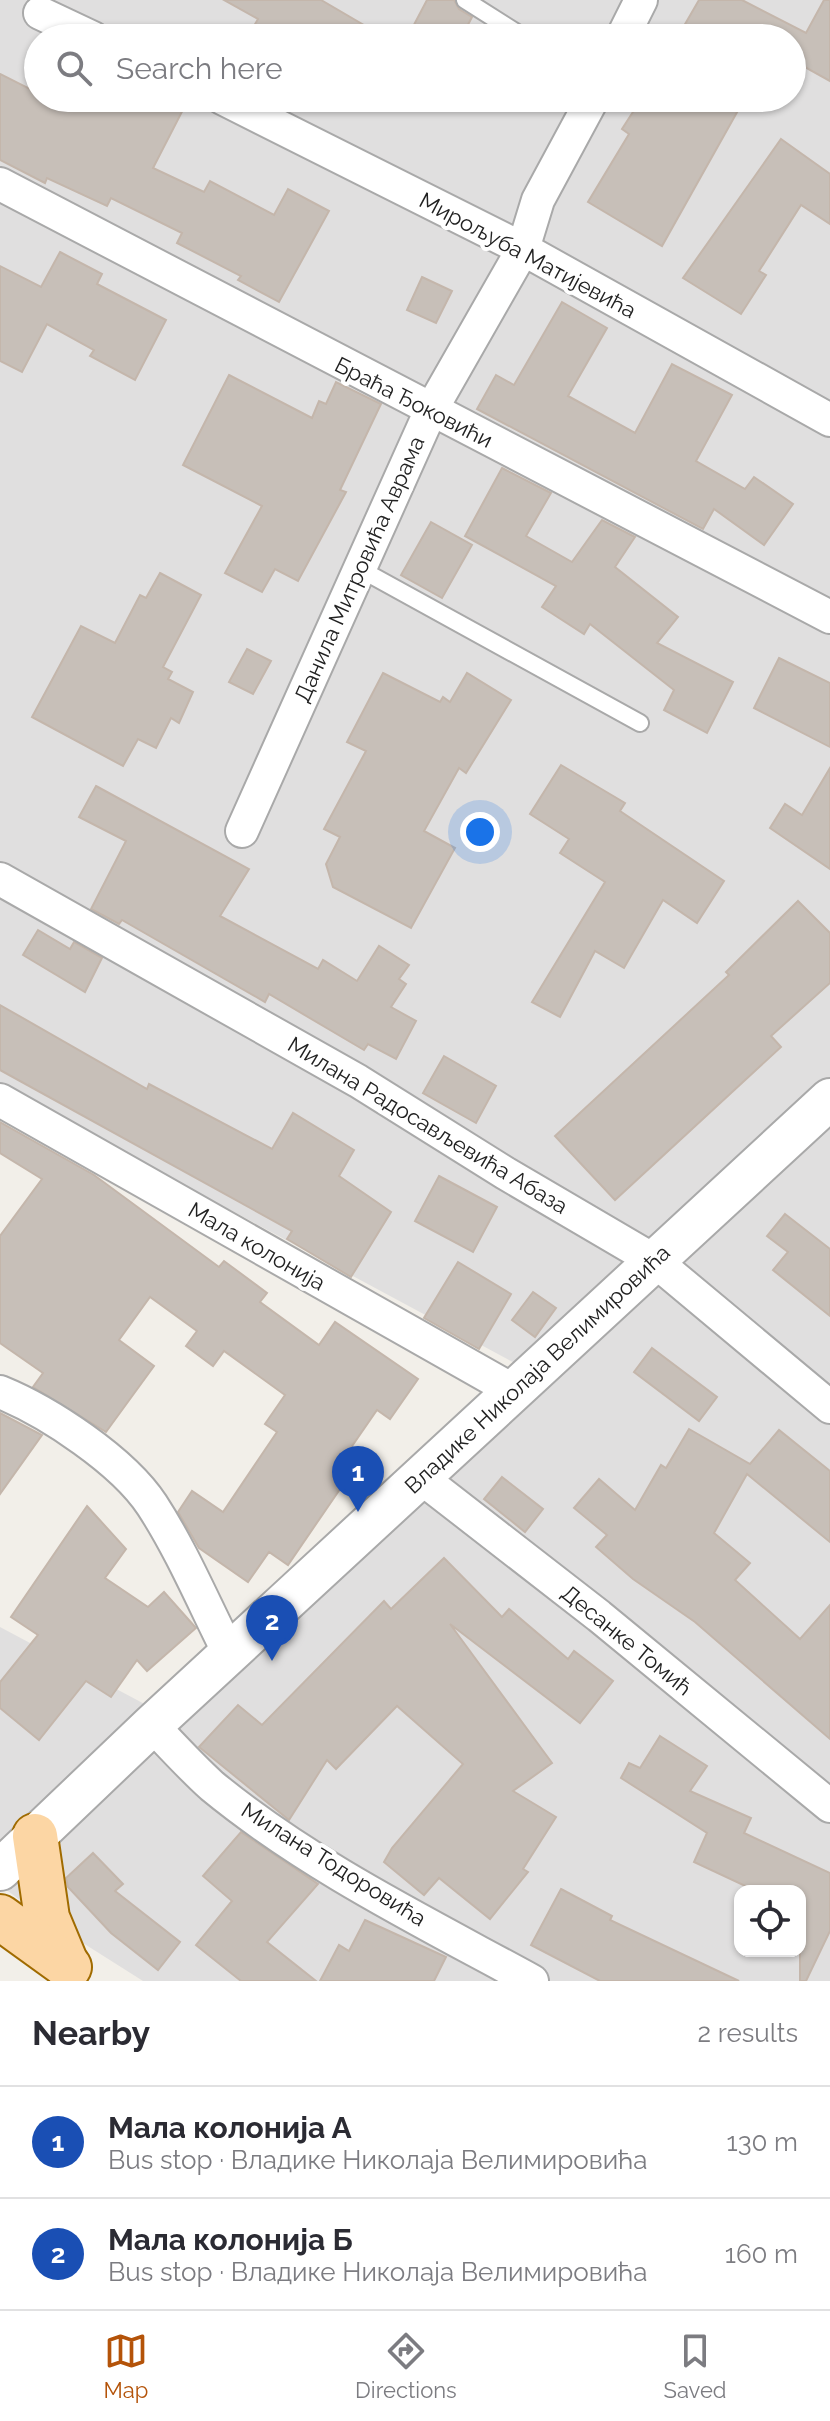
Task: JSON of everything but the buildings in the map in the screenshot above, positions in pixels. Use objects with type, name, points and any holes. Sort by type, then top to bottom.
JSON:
[{"type":"main road","points":[[29,1829],[47,1918],[76,1974]]},
{"type":"main road","points":[[0,1917],[76,1974]]},
{"type":"street","points":[[629,24],[641,0]]},
{"type":"street","points":[[40,13],[63,24]]},
{"type":"street","name":"Мирољуба Матијевића","points":[[250,112],[523,249],[830,420]]},
{"type":"street","name":"Данила Митровића Аврама","points":[[242,831],[431,410],[523,249],[538,200],[585,112]]},
{"type":"street","name":"Браћа Ђоковићи","points":[[0,184],[830,617]]},
{"type":"street","name":"Милана Радосављевића Абаза","points":[[0,879],[319,1058],[655,1261],[830,1407]]},
{"type":"street","name":"Владике Николаја Велимировића","points":[[0,1870],[29,1829],[152,1725],[830,1099]]},
{"type":"street","name":"Мала колонија","points":[[0,1100],[514,1391]]},
{"type":"street","points":[[0,1392],[50,1418],[132,1481],[152,1505],[229,1653]]},
{"type":"street","name":"Десанке Томић","points":[[420,1477],[599,1616],[830,1806]]},
{"type":"street","name":"Милана Тодоровића","points":[[152,1725],[210,1784],[238,1805],[339,1871],[532,1981]]},
{"type":"lane","points":[[465,0],[503,24]]},
{"type":"lane","points":[[360,569],[640,723]]},
{"type":"shaded area","points":[[0,0],[830,0],[830,1981],[143,1981],[45,1919],[0,1885],[0,1627],[152,1708],[533,1373],[0,1086]]},
{"type":"place","name":"Мала колонија А","points":[[358,1512]]},
{"type":"place","name":"Мала колонија Б","points":[[272,1661]]}]
